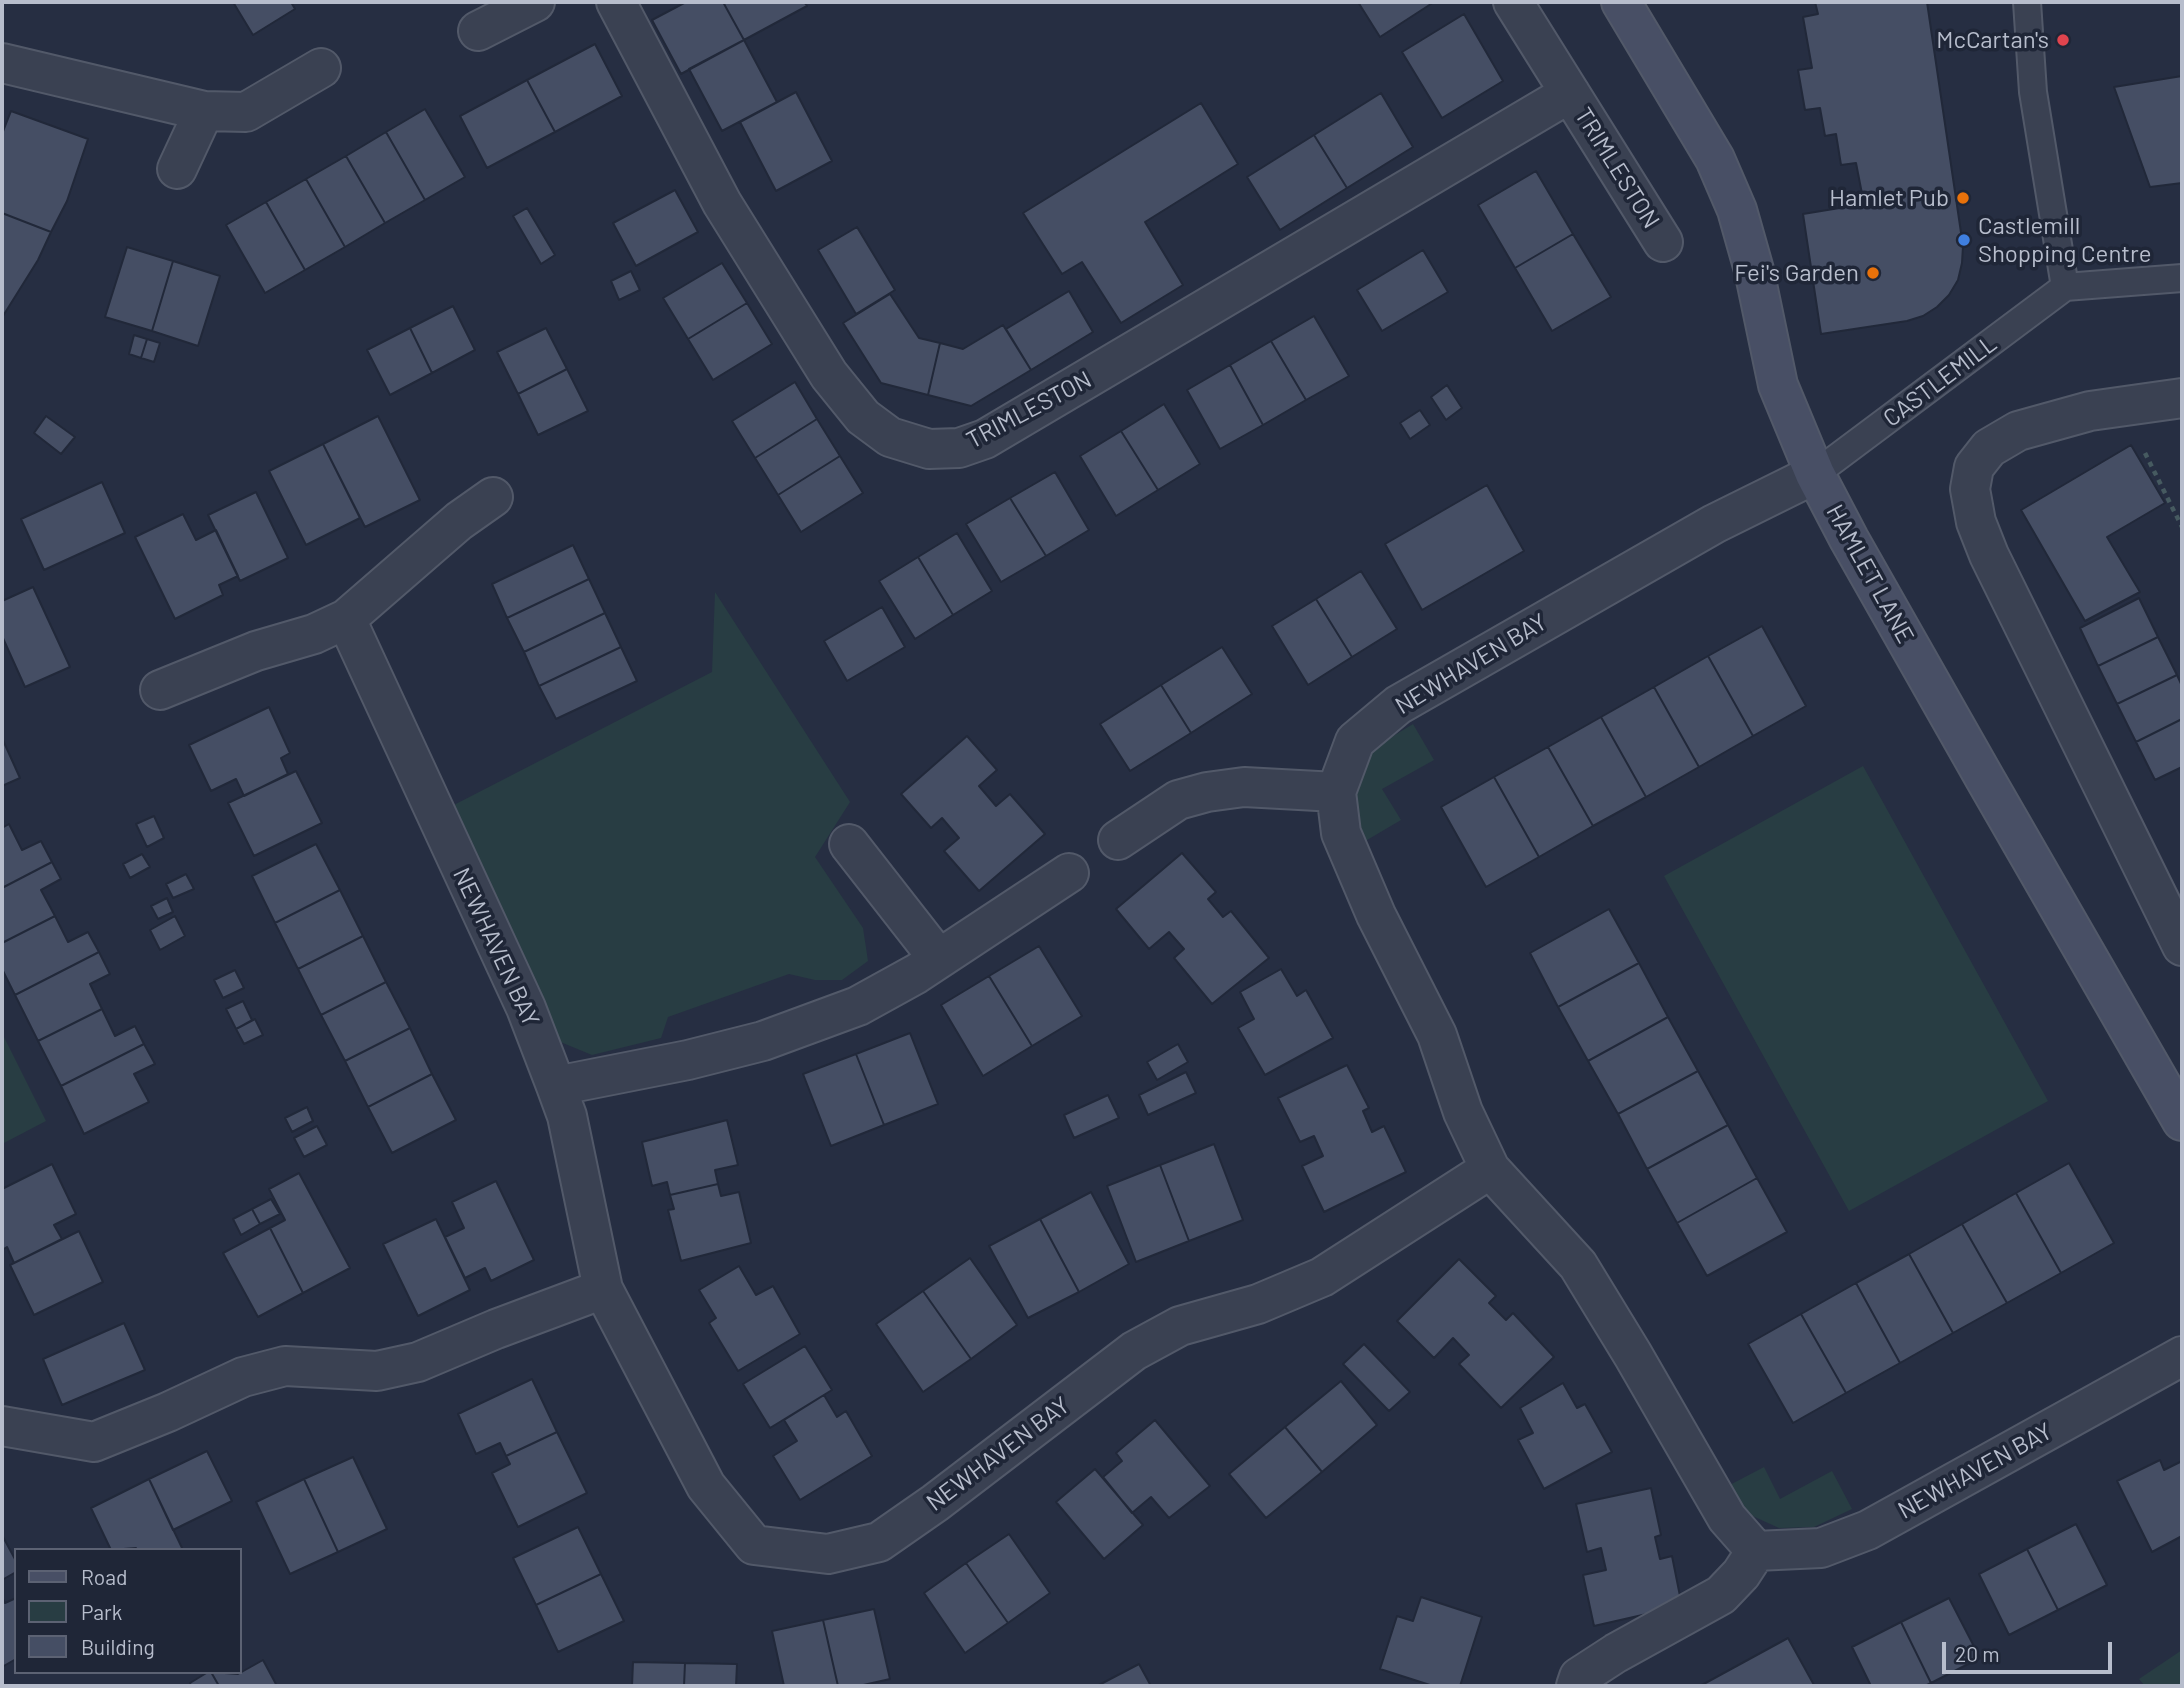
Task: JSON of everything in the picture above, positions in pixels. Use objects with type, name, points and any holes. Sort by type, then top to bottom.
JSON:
[{"type":"street","points":[[478,31],[535,2]]},
{"type":"street","name":"TRIMLESTON","points":[[616,2],[722,202],[829,375],[863,417],[890,437],[929,449],[960,448],[985,439],[1570,93]]},
{"type":"street","name":"TRIMLESTON","points":[[1513,2],[1663,242]]},
{"type":"street","name":"HAMLET LANE","points":[[1621,2],[1715,159],[1737,210],[1754,270],[1777,385],[1815,474],[1984,777],[2182,1121]]},
{"type":"street","points":[[2,64],[204,111],[246,112],[321,68]]},
{"type":"street","points":[[177,169],[204,111]]},
{"type":"street","points":[[2182,398],[2090,411],[2018,431],[1989,448],[1974,467],[1969,489],[1976,522],[1989,555],[2182,946]]},
{"type":"street","name":"NEWHAVEN BAY","points":[[1815,474],[1714,523],[1398,705],[1355,741],[1336,792],[1341,833],[1376,915],[1437,1035],[1463,1112],[1490,1169],[1578,1265],[1633,1354],[1727,1518],[1756,1551],[1821,1548],[1868,1530],[2182,1356]]},
{"type":"street","points":[[160,690],[256,651],[313,634],[346,619],[448,530],[493,497]]},
{"type":"street","name":"NEWHAVEN BAY","points":[[346,619],[526,1008],[556,1086],[567,1116],[603,1289],[706,1486],[754,1545],[828,1554],[879,1542],[935,1503],[1134,1351],[1180,1326],[1258,1304],[1322,1277],[1490,1169]]},
{"type":"street","points":[[1118,839],[1178,800],[1207,792],[1244,787],[1336,792]]},
{"type":"street","points":[[849,844],[938,958]]},
{"type":"street","points":[[556,1086],[688,1060],[763,1041],[858,1006],[916,974],[1069,873]]},
{"type":"street","points":[[2,1426],[94,1443],[243,1377],[285,1366],[377,1371],[418,1363],[496,1329],[603,1289]]},
{"type":"street","points":[[1576,1686],[1579,1676],[1721,1595],[1741,1574],[1756,1551]]},
{"type":"lane","points":[[2027,2],[2033,92],[2065,287],[2182,278]]},
{"type":"lane","name":"CASTLEMILL","points":[[1815,474],[2065,287]]},
{"type":"path","points":[[2130,405],[2137,437],[2182,527]]},
{"type":"green space","points":[[715,592],[850,802],[815,857],[863,928],[868,961],[842,980],[815,980],[789,974],[668,1017],[661,1038],[592,1055],[558,1041],[450,807],[712,672]]},
{"type":"green space","points":[[1413,724],[1434,760],[1382,789],[1401,820],[1362,843],[1352,810],[1357,774],[1377,746]]},
{"type":"green space","points":[[1863,766],[2048,1101],[1849,1211],[1664,876]]},
{"type":"green space","points":[[2,1033],[46,1121],[2,1144]]},
{"type":"green space","points":[[1764,1467],[1780,1499],[1832,1471],[1852,1509],[1814,1527],[1779,1528],[1746,1513],[1724,1488]]},
{"type":"green space","points":[[2182,1650],[2182,1686],[2145,1686],[2139,1679]]},
{"type":"building","points":[[233,2],[291,2],[295,9],[253,35]]},
{"type":"building","points":[[686,2],[723,2],[744,40],[681,74],[652,20]]},
{"type":"building","points":[[723,2],[804,2],[807,6],[744,40]]},
{"type":"building","points":[[1358,2],[1434,2],[1380,37]]},
{"type":"building","points":[[1815,2],[1927,2],[1963,246],[1958,280],[1949,295],[1923,316],[1907,321],[1821,334],[1803,214],[1864,204],[1856,163],[1841,165],[1836,134],[1825,136],[1820,108],[1805,110],[1798,70],[1812,68],[1803,17],[1818,14]]},
{"type":"building","points":[[1464,14],[1503,81],[1442,118],[1402,52]]},
{"type":"building","points":[[744,40],[777,102],[722,131],[689,69]]},
{"type":"building","points":[[595,44],[622,96],[555,132],[527,80]]},
{"type":"building","points":[[2182,76],[2182,183],[2150,187],[2114,87]]},
{"type":"building","points":[[527,80],[555,132],[487,168],[460,116]]},
{"type":"building","points":[[796,92],[832,161],[776,191],[740,122]]},
{"type":"building","points":[[1381,93],[1413,147],[1347,188],[1314,135]]},
{"type":"building","points":[[1201,103],[1238,164],[1145,222],[1183,285],[1121,323],[1082,262],[1062,274],[1023,213]]},
{"type":"building","points":[[425,109],[465,177],[425,200],[386,132]]},
{"type":"building","points":[[11,111],[88,139],[67,201],[51,232],[2,213],[2,134]]},
{"type":"building","points":[[386,132],[425,200],[385,223],[346,156]]},
{"type":"building","points":[[1314,135],[1347,188],[1280,230],[1247,177]]},
{"type":"building","points":[[346,156],[385,223],[345,247],[306,179]]},
{"type":"building","points":[[1536,171],[1573,234],[1515,268],[1478,205]]},
{"type":"building","points":[[306,179],[345,247],[305,270],[266,202]]},
{"type":"building","points":[[675,190],[698,232],[636,266],[613,223]]},
{"type":"building","points":[[266,202],[305,270],[265,293],[226,225]]},
{"type":"building","points":[[527,208],[555,255],[541,264],[513,216]]},
{"type":"building","points":[[2,213],[51,232],[38,260],[3,316]]},
{"type":"building","points":[[857,227],[895,290],[856,314],[818,250]]},
{"type":"building","points":[[1573,234],[1611,297],[1552,331],[1515,268]]},
{"type":"building","points":[[127,247],[173,261],[152,331],[105,317]]},
{"type":"building","points":[[1423,250],[1448,292],[1382,331],[1357,290]]},
{"type":"building","points":[[173,261],[220,276],[198,346],[152,331]]},
{"type":"building","points":[[722,263],[747,303],[688,339],[663,298]]},
{"type":"building","points":[[631,271],[640,290],[619,300],[611,281]]},
{"type":"building","points":[[1069,291],[1093,332],[1031,370],[1006,329]]},
{"type":"building","points":[[890,294],[919,338],[940,343],[928,395],[881,383],[843,323]]},
{"type":"building","points":[[747,303],[772,344],[713,380],[688,339]]},
{"type":"building","points":[[453,306],[475,350],[432,373],[410,328]]},
{"type":"building","points":[[1314,316],[1349,376],[1306,400],[1271,341]]},
{"type":"building","points":[[1003,325],[1031,370],[971,406],[928,395],[940,343],[963,349]]},
{"type":"building","points":[[410,328],[432,373],[390,395],[367,350]]},
{"type":"building","points":[[546,328],[567,369],[518,394],[497,352]]},
{"type":"building","points":[[134,335],[147,339],[141,358],[129,354]]},
{"type":"building","points":[[147,339],[160,343],[154,362],[141,358]]},
{"type":"building","points":[[1271,341],[1306,400],[1263,425],[1230,365]]},
{"type":"building","points":[[1230,365],[1263,425],[1220,449],[1187,390]]},
{"type":"building","points":[[567,369],[588,411],[538,435],[518,394]]},
{"type":"building","points":[[795,382],[817,419],[755,458],[732,421]]},
{"type":"building","points":[[1447,385],[1462,408],[1446,420],[1431,397]]},
{"type":"building","points":[[1164,404],[1200,464],[1158,490],[1121,431]]},
{"type":"building","points":[[1420,410],[1430,425],[1410,439],[1400,423]]},
{"type":"building","points":[[46,416],[75,437],[61,454],[34,433]]},
{"type":"building","points":[[378,416],[420,500],[365,527],[323,444]]},
{"type":"building","points":[[817,419],[840,456],[778,495],[755,458]]},
{"type":"building","points":[[1121,431],[1158,490],[1116,516],[1080,456]]},
{"type":"building","points":[[323,444],[360,518],[306,545],[269,471]]},
{"type":"building","points":[[2131,445],[2165,503],[2107,537],[2140,592],[2085,621],[2021,510]]},
{"type":"building","points":[[840,456],[863,493],[801,532],[778,495]]},
{"type":"building","points":[[1055,472],[1089,530],[1046,556],[1010,498]]},
{"type":"building","points":[[102,482],[125,533],[44,570],[21,519]]},
{"type":"building","points":[[1487,485],[1524,551],[1422,610],[1385,544]]},
{"type":"building","points":[[256,492],[288,558],[240,581],[208,515]]},
{"type":"building","points":[[1010,498],[1046,556],[1001,582],[966,524]]},
{"type":"building","points":[[183,514],[196,540],[216,530],[238,576],[219,585],[223,595],[175,619],[135,537]]},
{"type":"building","points":[[957,533],[992,591],[953,615],[918,557]]},
{"type":"building","points":[[573,545],[589,579],[507,618],[492,584]]},
{"type":"building","points":[[918,557],[953,615],[915,639],[879,581]]},
{"type":"building","points":[[1361,571],[1397,629],[1352,657],[1316,599]]},
{"type":"building","points":[[589,579],[605,613],[524,652],[507,618]]},
{"type":"building","points":[[33,587],[70,667],[25,687],[2,636],[2,601]]},
{"type":"building","points":[[2139,598],[2158,637],[2098,666],[2080,628]]},
{"type":"building","points":[[1316,599],[1352,657],[1308,685],[1272,626]]},
{"type":"building","points":[[882,607],[905,647],[847,681],[824,641]]},
{"type":"building","points":[[605,613],[621,647],[539,686],[524,652]]},
{"type":"building","points":[[1762,626],[1806,706],[1753,736],[1708,656]]},
{"type":"building","points":[[2158,637],[2177,675],[2117,704],[2098,666]]},
{"type":"building","points":[[621,647],[637,681],[556,719],[539,686]]},
{"type":"building","points":[[1222,647],[1252,694],[1191,733],[1161,685]]},
{"type":"building","points":[[1708,656],[1753,736],[1699,767],[1654,687]]},
{"type":"building","points":[[2177,675],[2182,686],[2182,719],[2136,742],[2117,704]]},
{"type":"building","points":[[1161,685],[1191,733],[1130,771],[1100,724]]},
{"type":"building","points":[[1654,687],[1699,767],[1646,797],[1601,717]]},
{"type":"building","points":[[269,707],[290,753],[281,758],[288,774],[244,796],[236,779],[211,791],[189,745]]},
{"type":"building","points":[[1601,717],[1646,797],[1593,826],[1548,747]]},
{"type":"building","points":[[2182,719],[2182,767],[2155,780],[2136,742]]},
{"type":"building","points":[[967,736],[997,770],[979,786],[996,806],[1010,794],[1045,834],[979,891],[944,851],[959,838],[942,818],[931,828],[901,794]]},
{"type":"building","points":[[2,738],[20,778],[2,786]]},
{"type":"building","points":[[1548,747],[1593,826],[1539,857],[1494,777]]},
{"type":"building","points":[[296,771],[322,823],[254,856],[228,803]]},
{"type":"building","points":[[1494,777],[1539,857],[1486,887],[1441,807]]},
{"type":"building","points":[[154,816],[164,838],[147,847],[136,824]]},
{"type":"building","points":[[9,824],[22,850],[41,841],[52,862],[2,888],[2,828]]},
{"type":"building","points":[[316,844],[340,890],[275,923],[252,876]]},
{"type":"building","points":[[1182,853],[1216,892],[1208,899],[1223,917],[1231,911],[1269,958],[1212,1004],[1174,958],[1184,949],[1169,932],[1149,949],[1116,909]]},
{"type":"building","points":[[142,854],[150,867],[130,878],[123,864]]},
{"type":"building","points":[[52,862],[61,879],[41,890],[55,916],[2,943],[2,888]]},
{"type":"building","points":[[186,874],[194,889],[173,898],[166,884]]},
{"type":"building","points":[[340,890],[363,936],[298,969],[275,923]]},
{"type":"building","points":[[167,898],[173,912],[158,919],[151,906]]},
{"type":"building","points":[[1609,909],[1639,963],[1558,1007],[1530,953]]},
{"type":"building","points":[[55,916],[68,942],[88,932],[99,952],[15,995],[2,969],[2,943]]},
{"type":"building","points":[[175,916],[185,936],[160,950],[150,930]]},
{"type":"building","points":[[363,936],[386,982],[321,1015],[298,969]]},
{"type":"building","points":[[1039,946],[1082,1016],[1032,1046],[989,976]]},
{"type":"building","points":[[99,952],[110,974],[90,984],[102,1009],[38,1041],[15,995]]},
{"type":"building","points":[[1639,963],[1668,1017],[1588,1061],[1558,1007]]},
{"type":"building","points":[[1281,969],[1297,996],[1306,990],[1333,1038],[1265,1075],[1238,1028],[1254,1019],[1240,992]]},
{"type":"building","points":[[235,970],[244,988],[223,998],[214,980]]},
{"type":"building","points":[[989,976],[1032,1046],[983,1076],[941,1005]]},
{"type":"building","points":[[386,982],[410,1028],[345,1061],[321,1015]]},
{"type":"building","points":[[243,1001],[252,1020],[236,1029],[226,1009]]},
{"type":"building","points":[[102,1009],[115,1036],[135,1026],[144,1044],[61,1086],[38,1041]]},
{"type":"building","points":[[1668,1017],[1698,1071],[1618,1114],[1588,1061]]},
{"type":"building","points":[[255,1019],[263,1035],[244,1044],[236,1029]]},
{"type":"building","points":[[410,1028],[432,1074],[368,1107],[345,1061]]},
{"type":"building","points":[[910,1033],[938,1104],[884,1125],[856,1054]]},
{"type":"building","points":[[144,1044],[155,1064],[134,1074],[149,1102],[84,1134],[61,1086]]},
{"type":"building","points":[[1178,1044],[1188,1062],[1157,1080],[1147,1062]]},
{"type":"building","points":[[856,1054],[884,1125],[831,1146],[803,1074]]},
{"type":"building","points":[[1347,1065],[1369,1108],[1363,1111],[1372,1132],[1384,1126],[1406,1172],[1324,1212],[1302,1166],[1323,1156],[1314,1136],[1300,1142],[1278,1098]]},
{"type":"building","points":[[1698,1071],[1728,1125],[1647,1169],[1618,1114]]},
{"type":"building","points":[[1186,1072],[1196,1093],[1148,1115],[1139,1095]]},
{"type":"building","points":[[432,1074],[456,1120],[392,1153],[368,1107]]},
{"type":"building","points":[[1108,1095],[1119,1118],[1074,1138],[1064,1115]]},
{"type":"building","points":[[307,1107],[313,1121],[292,1132],[285,1118]]},
{"type":"building","points":[[727,1120],[738,1165],[715,1170],[718,1184],[670,1195],[667,1182],[652,1186],[642,1142]]},
{"type":"building","points":[[1728,1125],[1757,1178],[1677,1223],[1647,1169]]},
{"type":"building","points":[[317,1126],[327,1145],[304,1157],[294,1138]]},
{"type":"building","points":[[1214,1144],[1243,1220],[1189,1241],[1160,1165]]},
{"type":"building","points":[[2069,1163],[2114,1243],[2061,1273],[2016,1193]]},
{"type":"building","points":[[52,1164],[76,1214],[54,1225],[62,1239],[14,1263],[7,1247],[2,1250],[2,1189]]},
{"type":"building","points":[[1160,1165],[1189,1241],[1136,1262],[1107,1186]]},
{"type":"building","points":[[299,1173],[350,1268],[303,1293],[270,1228],[285,1220],[269,1189]]},
{"type":"building","points":[[1757,1178],[1787,1232],[1707,1276],[1677,1223]]},
{"type":"building","points":[[496,1181],[534,1260],[491,1281],[485,1268],[465,1278],[445,1237],[464,1228],[452,1202]]},
{"type":"building","points":[[718,1184],[721,1196],[739,1192],[751,1243],[681,1261],[668,1210],[674,1209],[670,1195]]},
{"type":"building","points":[[1091,1192],[1129,1264],[1079,1292],[1040,1219]]},
{"type":"building","points":[[2016,1193],[2061,1273],[2007,1303],[1962,1224]]},
{"type":"building","points":[[271,1199],[280,1214],[260,1224],[252,1209]]},
{"type":"building","points":[[252,1209],[260,1224],[241,1235],[233,1219]]},
{"type":"building","points":[[436,1219],[470,1290],[418,1316],[383,1244]]},
{"type":"building","points":[[1040,1219],[1079,1292],[1028,1318],[989,1246]]},
{"type":"building","points":[[1962,1224],[2007,1303],[1953,1333],[1909,1254]]},
{"type":"building","points":[[270,1228],[303,1293],[258,1317],[223,1253]]},
{"type":"building","points":[[79,1231],[103,1282],[34,1315],[10,1265]]},
{"type":"building","points":[[1909,1254],[1953,1333],[1900,1363],[1856,1283]]},
{"type":"building","points":[[970,1258],[1017,1325],[971,1359],[923,1291]]},
{"type":"building","points":[[1459,1259],[1496,1296],[1489,1303],[1506,1320],[1513,1313],[1554,1357],[1501,1408],[1459,1364],[1469,1355],[1453,1338],[1434,1358],[1397,1321]]},
{"type":"building","points":[[739,1266],[756,1295],[773,1286],[800,1334],[738,1371],[709,1323],[716,1318],[699,1290]]},
{"type":"building","points":[[1856,1283],[1900,1363],[1846,1393],[1801,1314]]},
{"type":"building","points":[[923,1291],[971,1359],[923,1392],[876,1324]]},
{"type":"building","points":[[1801,1314],[1846,1393],[1793,1423],[1748,1344]]},
{"type":"building","points":[[124,1323],[145,1370],[62,1405],[43,1359]]},
{"type":"building","points":[[1364,1344],[1410,1392],[1389,1411],[1343,1364]]},
{"type":"building","points":[[805,1346],[832,1390],[770,1428],[743,1384]]},
{"type":"building","points":[[532,1379],[557,1432],[506,1456],[500,1443],[476,1454],[458,1414]]},
{"type":"building","points":[[1341,1381],[1377,1425],[1322,1472],[1285,1427]]},
{"type":"building","points":[[1563,1383],[1577,1408],[1585,1404],[1612,1452],[1544,1489],[1518,1440],[1533,1433],[1520,1408]]},
{"type":"building","points":[[824,1395],[837,1417],[846,1411],[872,1456],[800,1500],[773,1456],[797,1441],[784,1420]]},
{"type":"building","points":[[1155,1420],[1210,1486],[1169,1518],[1151,1497],[1132,1513],[1103,1477],[1122,1461],[1116,1453]]},
{"type":"building","points":[[1285,1427],[1322,1472],[1266,1518],[1229,1474]]},
{"type":"building","points":[[557,1432],[587,1493],[518,1527],[492,1473],[510,1464],[506,1456]]},
{"type":"building","points":[[207,1451],[232,1501],[173,1530],[149,1479]]},
{"type":"building","points":[[353,1457],[387,1529],[338,1552],[304,1479]]},
{"type":"building","points":[[2160,1460],[2164,1470],[2182,1461],[2182,1536],[2152,1552],[2117,1481]]},
{"type":"building","points":[[1095,1469],[1143,1525],[1104,1559],[1056,1502]]},
{"type":"building","points":[[149,1479],[182,1548],[110,1548],[91,1508]]},
{"type":"building","points":[[304,1479],[338,1552],[290,1574],[256,1502]]},
{"type":"building","points":[[1651,1488],[1661,1535],[1655,1537],[1660,1559],[1672,1556],[1682,1606],[1594,1626],[1583,1575],[1606,1570],[1601,1548],[1587,1552],[1576,1504]]},
{"type":"building","points":[[2076,1524],[2107,1585],[2058,1610],[2027,1549]]},
{"type":"building","points":[[578,1527],[601,1574],[536,1605],[513,1558]]},
{"type":"building","points":[[1009,1534],[1050,1593],[1008,1623],[966,1563]]},
{"type":"building","points":[[2,1535],[14,1557],[14,1573],[2,1580]]},
{"type":"building","points":[[2027,1549],[2058,1610],[2009,1635],[1979,1574]]},
{"type":"building","points":[[966,1563],[1008,1623],[965,1653],[924,1593]]},
{"type":"building","points":[[601,1574],[624,1621],[558,1652],[536,1605]]},
{"type":"building","points":[[2,1597],[5,1603],[14,1599],[14,1660],[2,1667]]},
{"type":"building","points":[[1421,1597],[1482,1617],[1460,1686],[1433,1686],[1380,1669],[1397,1616],[1413,1621]]},
{"type":"building","points":[[1949,1598],[1980,1658],[1931,1683],[1901,1622]]},
{"type":"building","points":[[874,1609],[890,1679],[859,1686],[838,1686],[823,1620]]},
{"type":"building","points":[[823,1620],[838,1686],[784,1686],[772,1631]]},
{"type":"building","points":[[1901,1622],[1931,1683],[1925,1686],[1871,1686],[1852,1647]]},
{"type":"building","points":[[1788,1638],[1814,1685],[1700,1686]]},
{"type":"building","points":[[263,1660],[277,1686],[219,1686],[212,1674],[242,1674]]},
{"type":"building","points":[[633,1662],[685,1663],[684,1686],[632,1686]]},
{"type":"building","points":[[685,1663],[737,1664],[736,1686],[684,1686]]},
{"type":"building","points":[[1139,1664],[1151,1686],[1097,1686]]},
{"type":"building","points":[[205,1674],[212,1674],[219,1686],[191,1686],[190,1683]]},
{"type":"place","name":"McCartan's","points":[[2063,40]]},
{"type":"place","name":"Hamlet Pub","points":[[1963,198]]},
{"type":"place","name":"Castlemill Shopping Centre","points":[[1964,240]]},
{"type":"place","name":"Fei's Garden","points":[[1873,273]]}]
